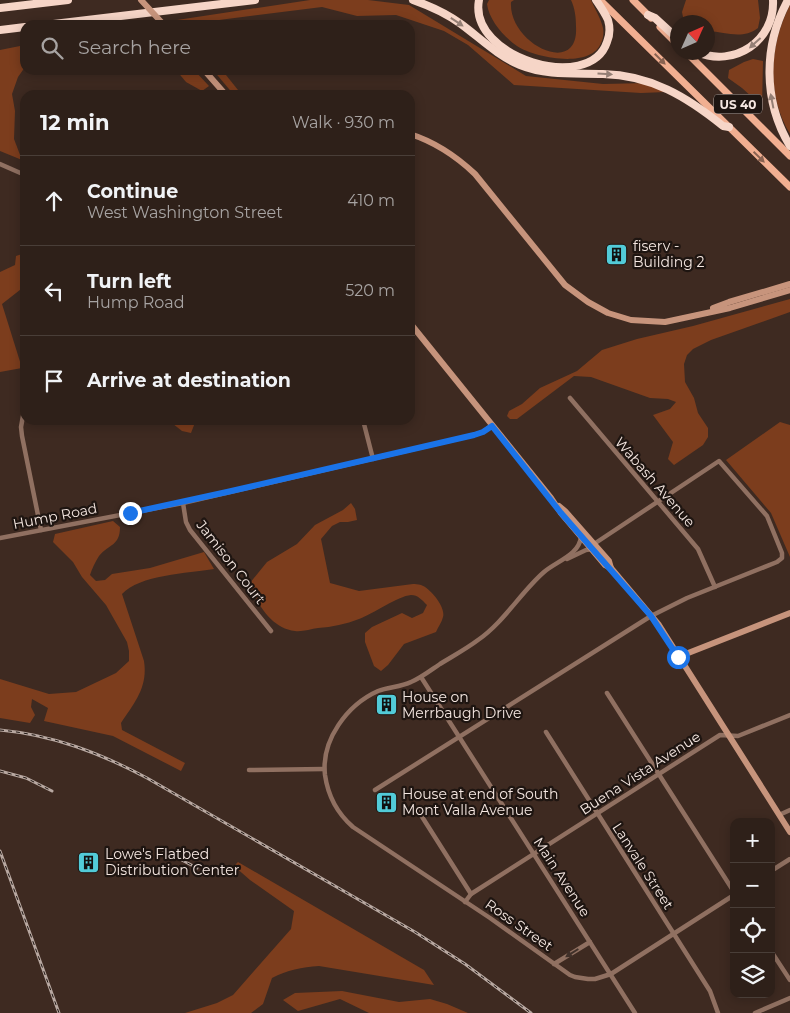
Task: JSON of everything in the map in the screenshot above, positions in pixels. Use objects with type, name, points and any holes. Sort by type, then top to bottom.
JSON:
[{"type":"highway","points":[[0,8],[68,0]]},
{"type":"highway","points":[[87,20],[254,0]]},
{"type":"highway","points":[[414,0],[445,14],[498,52],[520,65],[549,72],[605,74],[646,80],[679,94],[694,103],[723,126],[729,128]]},
{"type":"highway","points":[[479,0],[478,10],[481,25],[492,39],[512,54],[529,61],[550,66],[566,67],[588,63],[597,58],[607,45],[610,36],[608,19],[596,0]]},
{"type":"highway","points":[[715,56],[736,55],[754,45],[768,27],[772,17],[773,0]]},
{"type":"highway","points":[[788,0],[778,20],[773,37],[769,71],[773,108],[783,135],[790,146]]},
{"type":"highway","points":[[648,15],[655,18],[670,32]]},
{"type":"highway","points":[[0,30],[20,28]]},
{"type":"main road","name":"US 40","points":[[600,0],[790,187]]},
{"type":"main road","points":[[633,0],[670,36]]},
{"type":"main road","name":"US 40","points":[[694,60],[790,156]]},
{"type":"street","points":[[141,0],[159,20]]},
{"type":"street","points":[[208,75],[222,90]]},
{"type":"street","points":[[415,136],[446,151],[465,165],[499,203],[565,285],[588,302],[608,313],[631,320],[665,322],[730,308],[790,290]]},
{"type":"street","points":[[0,164],[20,173]]},
{"type":"street","points":[[697,315],[729,302],[790,284]]},
{"type":"street","points":[[415,329],[581,537],[593,546]]},
{"type":"street","name":"Wabash Avenue","points":[[570,398],[698,549],[715,587]]},
{"type":"street","points":[[21,425],[41,530]]},
{"type":"street","points":[[364,425],[373,459]]},
{"type":"street","name":"Hump Road","points":[[0,538],[183,502],[373,459],[474,435],[492,426]]},
{"type":"street","points":[[375,790],[651,616],[671,605],[777,562],[782,558],[781,548],[767,516],[719,461],[593,546],[561,561]]},
{"type":"street","name":"Jamison Court","points":[[183,502],[184,515],[190,530],[271,631]]},
{"type":"street","points":[[554,503],[565,511],[593,546],[605,565],[611,568],[651,616],[790,832]]},
{"type":"street","points":[[249,770],[324,769],[331,739],[346,714],[363,700],[378,692],[410,683],[421,677],[485,634],[544,572],[577,548],[581,537]]},
{"type":"street","points":[[678,657],[790,613]]},
{"type":"street","name":"Main Avenue","points":[[421,677],[635,1013]]},
{"type":"street","points":[[607,693],[730,887]]},
{"type":"street","name":"Buena Vista Avenue","points":[[465,902],[471,894],[720,735],[738,736],[790,715]]},
{"type":"street","name":"Lanvale Street","points":[[546,732],[710,991],[718,1013]]},
{"type":"street","name":"Ross Street","points":[[324,769],[326,784],[331,798],[345,820],[364,835],[570,975],[581,979],[595,979],[611,974],[730,896]]},
{"type":"street","points":[[779,814],[790,810]]},
{"type":"street","points":[[419,812],[471,894]]},
{"type":"street","points":[[775,868],[790,859]]},
{"type":"street","points":[[554,964],[590,942]]},
{"type":"street","points":[[772,953],[790,980]]},
{"type":"street","points":[[755,1013],[790,998]]},
{"type":"shaded area","points":[[310,0],[368,0],[409,5],[526,76],[603,84],[649,83],[666,92],[641,93],[514,85],[468,45],[444,31],[396,15],[357,16],[322,7],[219,20],[177,20]]},
{"type":"shaded area","points":[[489,0],[514,0],[511,2],[513,17],[520,31],[531,42],[556,53],[567,51],[574,42],[576,20],[571,0],[591,0],[603,28],[602,41],[595,51],[575,59],[562,59],[536,54],[517,46],[502,33],[488,10],[487,4]]},
{"type":"shaded area","points":[[686,0],[758,0],[760,18],[758,28],[752,32],[734,34],[715,32],[715,15],[683,15]]},
{"type":"shaded area","points":[[790,5],[790,134],[782,119],[777,103],[773,70],[774,53],[778,37]]},
{"type":"shaded area","points":[[20,46],[20,74],[12,94],[15,111],[14,139],[20,159],[0,151],[0,50]]},
{"type":"shaded area","points":[[753,59],[763,61],[762,106],[728,78],[729,70]]},
{"type":"shaded area","points":[[180,75],[199,75],[209,86],[200,90],[186,82]]},
{"type":"shaded area","points":[[217,75],[226,75],[238,90],[230,90]]},
{"type":"shaded area","points":[[20,255],[20,290],[2,304],[20,362],[20,368],[0,372],[0,272],[15,265],[16,256]]},
{"type":"shaded area","points":[[790,299],[790,312],[711,340],[693,349],[687,355],[684,364],[685,382],[694,398],[698,413],[708,428],[708,437],[703,445],[674,465],[668,459],[673,442],[653,415],[670,409],[676,402],[668,399],[650,398],[591,377],[574,376],[517,419],[510,419],[507,416],[509,411],[522,404],[540,388],[577,371],[602,350]]},
{"type":"shaded area","points":[[780,422],[790,425],[790,557],[771,513],[726,460]]},
{"type":"shaded area","points":[[174,425],[194,425],[191,433],[182,431]]},
{"type":"shaded area","points":[[351,503],[355,509],[357,520],[340,522],[332,526],[321,539],[330,583],[359,591],[413,584],[420,585],[429,590],[436,598],[440,603],[443,613],[436,632],[404,644],[381,671],[374,666],[365,642],[365,633],[372,627],[402,613],[412,618],[423,613],[427,605],[418,597],[413,595],[406,596],[365,617],[339,625],[295,631],[279,626],[272,621],[256,600],[249,584],[267,562],[297,544],[315,525],[343,510]]},
{"type":"shaded area","points":[[113,521],[120,527],[120,533],[116,541],[99,556],[95,563],[90,575],[96,581],[105,580],[112,574],[150,568],[204,552],[214,569],[152,579],[130,588],[122,594],[144,661],[145,670],[139,694],[121,723],[122,730],[185,763],[181,771],[113,736],[44,721],[48,708],[32,699],[31,707],[35,715],[30,723],[0,718],[0,679],[49,694],[76,692],[116,673],[129,661],[127,642],[106,605],[82,577],[73,562],[53,542],[55,534]]},
{"type":"shaded area","points":[[238,862],[424,970],[434,985],[313,966],[289,971],[272,978],[263,1004],[251,1013],[185,1013],[217,1003],[233,995],[291,929],[294,911],[250,880],[234,866]]},
{"type":"shaded area","points":[[342,991],[399,1002],[430,999],[468,1013],[369,1013],[340,999],[298,1011],[283,1000],[295,993]]},
{"type":"railway","points":[[0,730],[20,732],[76,746],[147,778],[415,932],[465,964],[531,1013]]},
{"type":"railway","points":[[0,771],[26,778],[52,791]]},
{"type":"railway","points":[[159,848],[197,868]]},
{"type":"railway","points":[[0,851],[59,1013]]},
{"type":"place","name":"fiserv - Building 2","points":[[617,254]]},
{"type":"place","name":"House on Merrbaugh Drive","points":[[386,705]]},
{"type":"place","name":"House at end of South Mont Valla Avenue","points":[[386,802]]},
{"type":"place","name":"Lowe's Flatbed Distribution Center","points":[[89,862]]},
{"type":"route","points":[[130,513],[474,435],[492,426],[561,513],[651,616],[678,657]]}]
